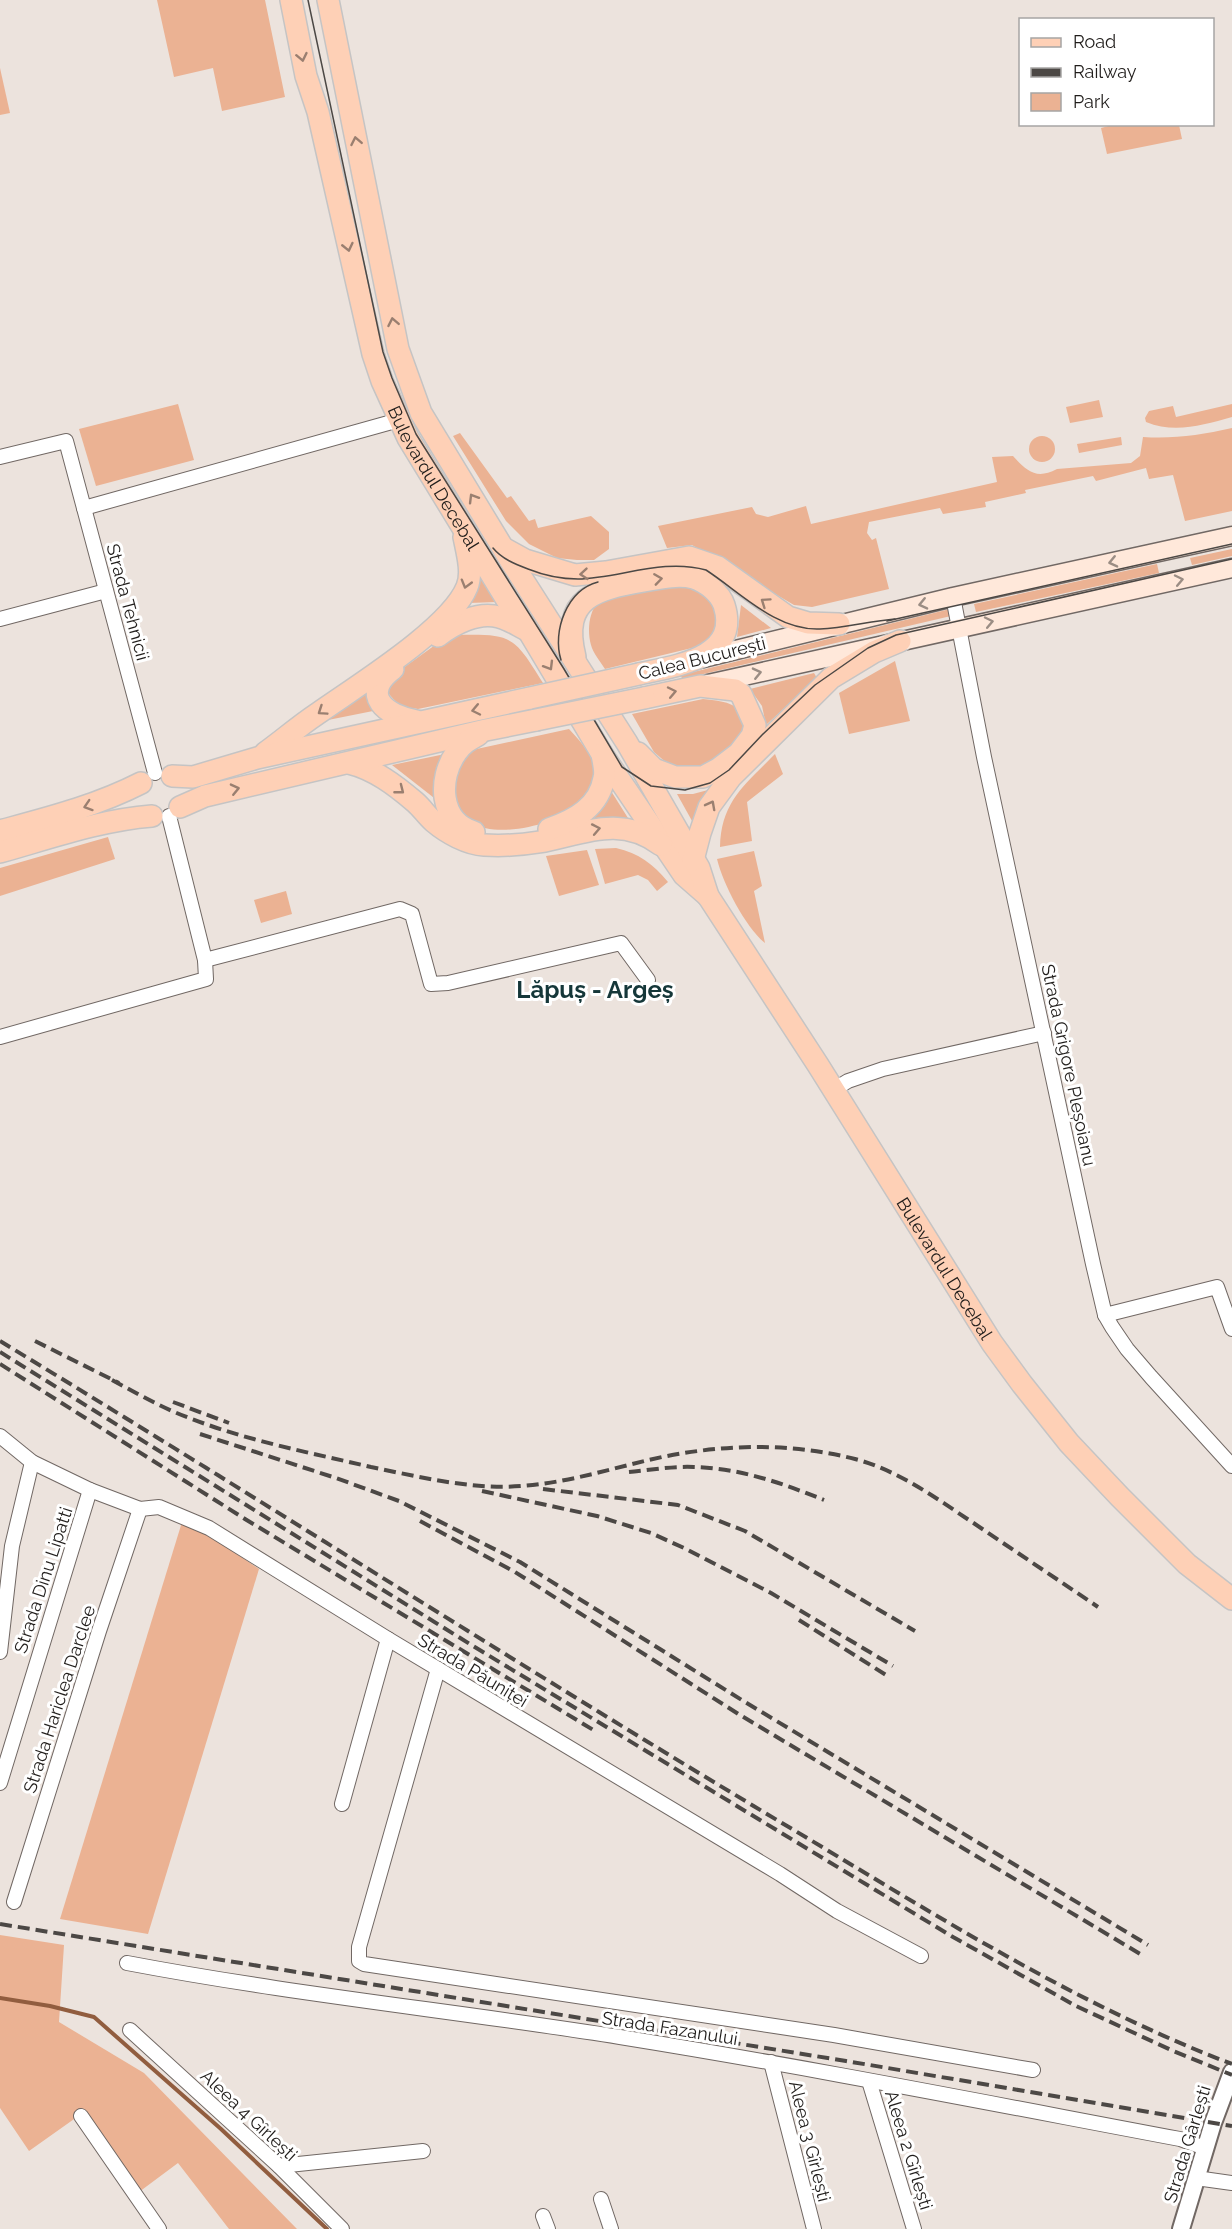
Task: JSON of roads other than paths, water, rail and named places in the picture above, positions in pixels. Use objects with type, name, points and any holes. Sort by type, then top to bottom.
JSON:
[{"type":"main road","name":"Bulevardul Decebal","points":[[291,0],[306,76],[318,111],[373,354],[399,420],[602,754],[684,875],[708,896]]},
{"type":"main road","name":"Bulevardul Decebal","points":[[328,0],[398,349],[421,413],[503,548],[627,742],[699,868],[708,896],[992,1343],[1048,1419],[1120,1497],[1187,1564],[1232,1599]]},
{"type":"main road","points":[[258,758],[318,713],[368,680],[437,625],[458,604],[468,586],[470,576],[463,527]]},
{"type":"main road","name":"Calea București","points":[[0,831],[89,806],[156,777],[193,777],[258,758],[639,674],[953,597],[1232,536]]},
{"type":"main road","points":[[503,548],[525,560],[575,575],[689,558],[717,567],[788,616],[808,623],[839,624]]},
{"type":"main road","name":"Calea București","points":[[0,852],[128,818],[167,813],[205,796],[486,730],[700,686],[1232,568]]},
{"type":"main road","points":[[576,661],[573,626],[578,608],[585,600],[602,589],[616,585],[682,577],[695,579],[708,585],[722,599],[725,609],[727,623],[722,641],[695,660]]},
{"type":"main road","points":[[421,722],[404,719],[388,712],[379,699],[378,690],[381,682],[390,671],[454,624],[493,616],[528,630]]},
{"type":"main road","points":[[693,860],[699,833],[709,807],[731,777],[831,678],[874,652],[900,641]]},
{"type":"main road","points":[[627,742],[654,769],[675,777],[703,777],[739,753],[752,736],[754,725],[741,694],[735,690],[700,686]]},
{"type":"main road","points":[[486,730],[466,742],[458,750],[448,768],[444,785],[445,803],[453,819],[469,831],[490,837],[517,836],[572,821],[593,805],[605,777],[602,754]]},
{"type":"main road","points":[[349,763],[367,768],[416,803],[434,822],[457,837],[481,845],[538,842],[605,827],[635,830],[669,852]]},
{"type":"main road","points":[[156,777],[180,783],[183,792],[167,813],[143,809],[138,799],[156,777]]},
{"type":"street","points":[[84,508],[399,420]]},
{"type":"street","name":"Strada Tehnicii","points":[[0,457],[66,441],[156,777]]},
{"type":"street","points":[[0,619],[106,591]]},
{"type":"street","name":"Strada Grigore Pleșoianu","points":[[953,597],[984,757],[1105,1315],[1127,1349],[1232,1466]]},
{"type":"street","points":[[0,1037],[206,979],[205,960],[167,813]]},
{"type":"street","points":[[205,960],[400,909],[412,914],[432,984],[448,983],[621,943],[648,980]]},
{"type":"street","points":[[833,1090],[848,1081],[883,1069],[1044,1033]]},
{"type":"street","points":[[1105,1315],[1217,1287],[1232,1329]]},
{"type":"street","name":"Strada Păuniței","points":[[0,1436],[32,1462],[90,1490],[140,1509],[159,1507],[208,1528],[388,1640],[780,1874],[837,1911],[921,1956]]},
{"type":"street","points":[[0,1652],[12,1546],[32,1462]]},
{"type":"street","name":"Strada Dinu Lipatti","points":[[0,1783],[90,1490]]},
{"type":"street","name":"Strada Hariclea Darclee","points":[[14,1902],[140,1509]]},
{"type":"street","points":[[342,1804],[388,1640]]},
{"type":"street","points":[[438,1669],[359,1947],[359,1961],[363,1964],[834,2036],[1033,2070]]},
{"type":"street","name":"Strada Fazanului","points":[[126,1963],[213,1979],[447,2011],[771,2062],[1180,2139],[1205,2148]]},
{"type":"street","name":"Aleea 4 Gîrlești","points":[[130,2030],[279,2166],[342,2229]]},
{"type":"street","name":"Aleea 3 Gîrlești","points":[[771,2062],[814,2229]]},
{"type":"street","name":"Strada Gârlești","points":[[1181,2229],[1205,2148],[1232,2072]]},
{"type":"street","name":"Aleea 2 Gîrlești","points":[[869,2081],[914,2229]]},
{"type":"street","points":[[81,2116],[159,2229]]},
{"type":"street","points":[[279,2166],[423,2151]]},
{"type":"street","points":[[1196,2178],[1232,2183]]},
{"type":"street","points":[[601,2199],[610,2229]]},
{"type":"waterway","points":[[0,1998],[50,2006],[94,2017],[221,2129],[327,2229]]},
{"type":"tram line","points":[[308,0],[383,352],[416,434],[564,669],[622,767],[651,786],[685,790],[710,783],[729,770],[815,685],[868,648],[896,635],[1232,559]]},
{"type":"tram line","points":[[887,621],[1232,544]]},
{"type":"tram line","points":[[493,548],[518,565],[540,573],[565,578],[594,578],[674,566],[706,570],[774,617],[804,628],[820,629],[895,619]]},
{"type":"tram line","points":[[561,660],[559,637],[564,613],[578,593],[598,582]]},
{"type":"railway","points":[[0,1341],[582,1702],[944,1920],[1114,2013],[1232,2064]]},
{"type":"railway","points":[[35,1341],[119,1383]]},
{"type":"railway","points":[[0,1352],[473,1646],[953,1937],[1076,2006],[1171,2050],[1232,2075]]},
{"type":"railway","points":[[0,1364],[245,1519],[595,1731]]},
{"type":"railway","points":[[112,1380],[171,1411],[236,1434],[371,1467],[465,1484],[503,1487],[541,1484],[667,1456],[738,1447],[808,1450],[855,1459],[872,1464],[918,1487],[1098,1607]]},
{"type":"railway","points":[[173,1402],[229,1423]]},
{"type":"railway","points":[[200,1434],[399,1501],[520,1562],[745,1702],[1148,1945]]},
{"type":"railway","points":[[629,1472],[686,1467],[727,1470],[776,1482],[824,1500]]},
{"type":"railway","points":[[543,1489],[678,1505],[745,1531],[915,1631]]},
{"type":"railway","points":[[482,1491],[597,1516],[651,1533],[771,1593],[893,1666]]},
{"type":"railway","points":[[420,1521],[515,1572],[740,1715],[1142,1955]]},
{"type":"railway","points":[[799,1620],[886,1675]]},
{"type":"railway","points":[[0,1924],[1232,2126]]},
{"type":"district","name":"Lăpuș - Argeș","points":[[595,989]]}]
